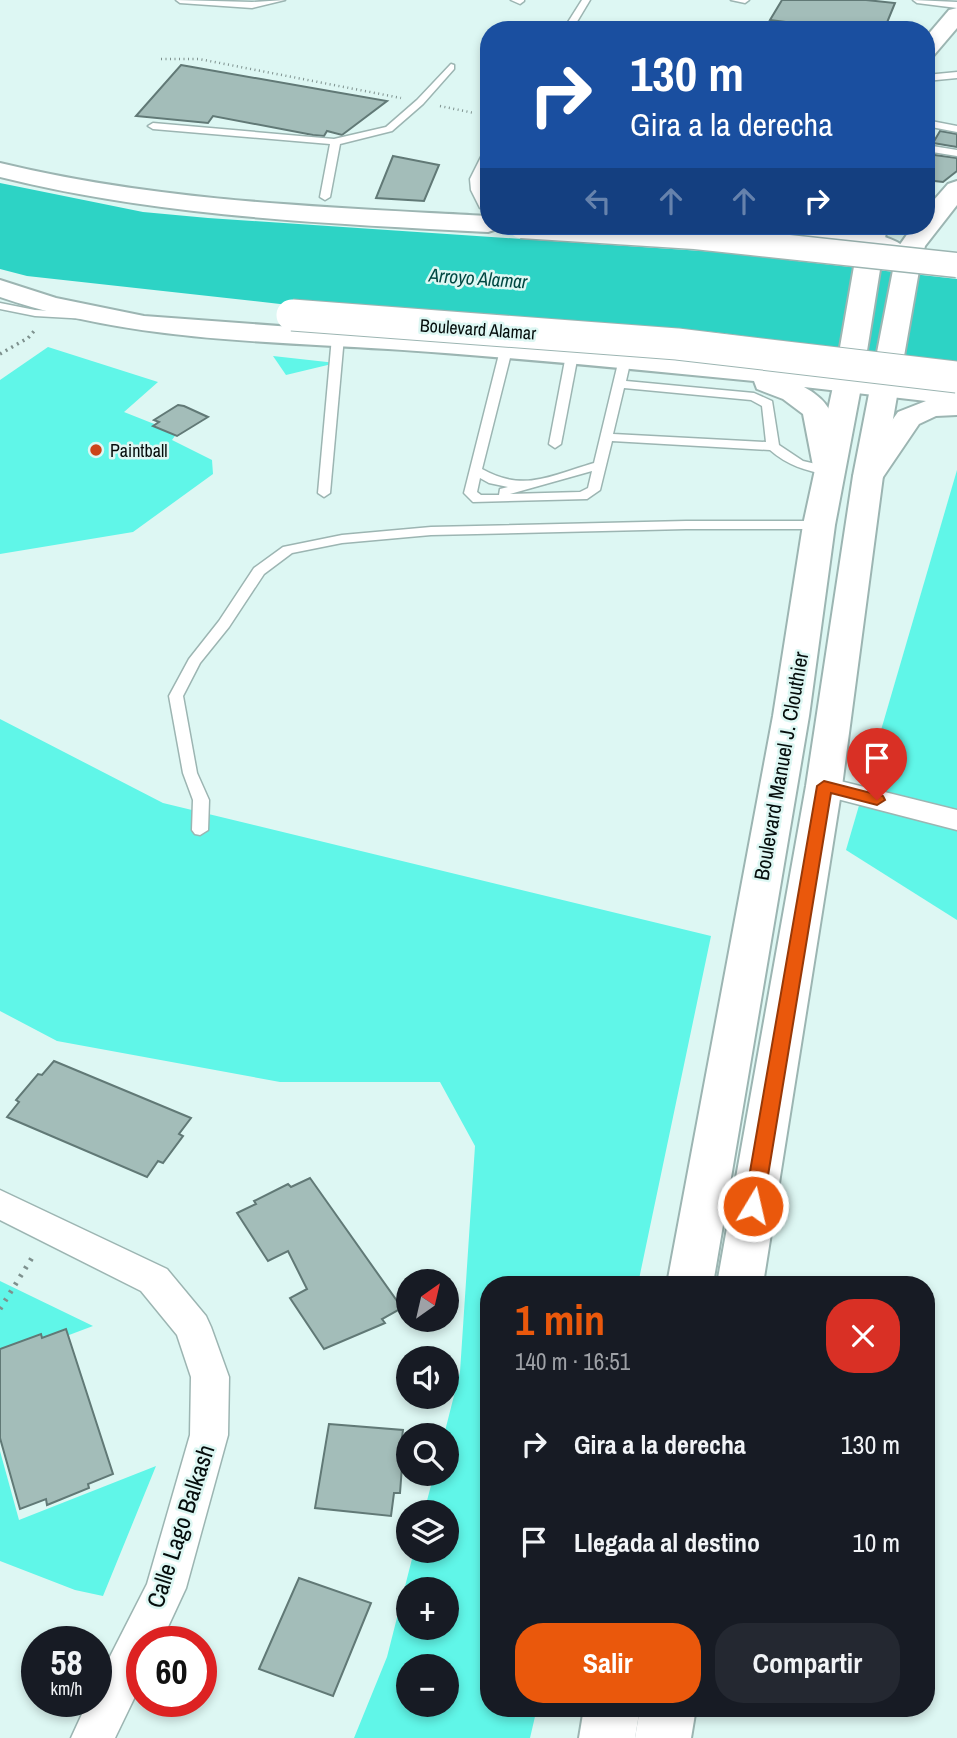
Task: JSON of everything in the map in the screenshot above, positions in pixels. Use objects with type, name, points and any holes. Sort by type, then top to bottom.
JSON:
[{"type":"main road","points":[[935,40],[957,15]]},
{"type":"main road","points":[[0,170],[115,195],[205,205],[480,212]]},
{"type":"main road","points":[[935,193],[957,182]]},
{"type":"main road","points":[[935,219],[957,190]]},
{"type":"main road","points":[[663,235],[957,265]]},
{"type":"main road","points":[[790,235],[891,249],[914,247]]},
{"type":"main road","name":"Boulevard Manuel J. Clouthier","points":[[741,1276],[824,786],[868,476],[871,245]]},
{"type":"main road","name":"Boulevard Manuel J. Clouthier","points":[[691,1276],[791,716],[829,471],[914,247]]},
{"type":"main road","points":[[0,285],[54,306],[100,317],[187,328],[572,355],[622,372],[673,363],[868,372],[957,396]]},
{"type":"main road","name":"Boulevard Alamar","points":[[0,285],[117,301],[677,344],[957,377]]},
{"type":"main road","points":[[673,363],[774,385],[808,401],[817,411],[822,424],[822,455],[829,471]]},
{"type":"main road","points":[[868,476],[887,454],[905,418],[926,408],[957,406]]},
{"type":"main road","points":[[607,1738],[610,1717]]},
{"type":"main road","points":[[663,1738],[666,1717]]},
{"type":"street","points":[[824,786],[957,820]]},
{"type":"street","name":"Calle Lago Balkash","points":[[0,1204],[154,1280],[193,1326],[210,1377],[209,1434],[166,1588],[92,1738]]},
{"type":"lane","points":[[180,0],[252,5],[281,0]]},
{"type":"lane","points":[[514,0],[520,1]]},
{"type":"lane","points":[[573,21],[586,0]]},
{"type":"lane","points":[[734,0],[745,0]]},
{"type":"lane","points":[[917,0],[957,5]]},
{"type":"lane","points":[[153,126],[334,142],[389,129],[420,102],[451,67]]},
{"type":"lane","points":[[935,77],[957,75]]},
{"type":"lane","points":[[935,124],[957,128]]},
{"type":"lane","points":[[331,206],[336,146],[334,142]]},
{"type":"lane","points":[[935,149],[957,152]]},
{"type":"lane","points":[[480,166],[473,178],[473,185],[480,198]]},
{"type":"lane","points":[[0,306],[48,315],[100,317]]},
{"type":"lane","points":[[324,493],[338,337]]},
{"type":"lane","points":[[506,350],[470,493],[478,499],[582,496],[594,490],[622,372],[754,397],[768,404],[773,446],[785,459],[802,467],[829,471]]},
{"type":"lane","points":[[555,444],[572,355]]},
{"type":"lane","points":[[606,437],[773,446]]},
{"type":"lane","points":[[478,499],[600,465]]},
{"type":"lane","points":[[477,470],[494,480],[522,486]]},
{"type":"lane","points":[[200,830],[201,800],[190,773],[176,696],[194,662],[224,624],[259,571],[288,550],[342,539],[431,531],[819,525]]},
{"type":"path","points":[[161,59],[199,59],[474,113]]},
{"type":"path","points":[[0,354],[28,338],[48,315]]},
{"type":"path","points":[[0,1309],[50,1229]]},
{"type":"shaded area","name":"Paintball","points":[[48,347],[158,382],[124,412],[177,433],[172,440],[212,460],[213,474],[133,532],[0,554],[0,380]]},
{"type":"shaded area","points":[[273,356],[336,363],[286,375]]},
{"type":"shaded area","points":[[957,470],[957,920],[846,850]]},
{"type":"shaded area","points":[[0,719],[163,803],[711,936],[640,1276],[480,1276],[480,1717],[535,1717],[530,1738],[354,1738],[387,1657],[396,1622],[396,1640],[459,1640],[459,1577],[407,1577],[411,1563],[459,1563],[459,1500],[427,1500],[431,1486],[459,1486],[459,1423],[447,1423],[451,1409],[459,1409],[475,1146],[440,1082],[280,1082],[57,1041],[0,1011]]},
{"type":"shaded area","points":[[0,1281],[93,1326],[0,1361]]},
{"type":"shaded area","points":[[0,1451],[19,1520],[156,1466],[103,1596],[75,1590],[0,1561]]},
{"type":"water","name":"Arroyo Alamar","points":[[0,183],[143,212],[717,252],[957,279],[957,363],[713,332],[280,304],[27,276],[0,269]]},
{"type":"building","points":[[782,0],[866,0],[895,3],[888,21],[770,20]]},
{"type":"building","points":[[181,65],[387,101],[342,135],[327,131],[324,136],[313,135],[213,116],[208,123],[136,116]]},
{"type":"building","points":[[940,131],[957,134],[957,147],[935,143]]},
{"type":"building","points":[[935,155],[957,158],[957,171],[943,182],[935,181]]},
{"type":"building","points":[[393,156],[439,165],[424,201],[376,198]]},
{"type":"building","points":[[178,405],[208,417],[177,436],[153,426],[159,422],[154,420]]},
{"type":"building","points":[[54,1061],[191,1118],[179,1134],[183,1136],[163,1163],[158,1161],[147,1177],[7,1117],[19,1102],[16,1100],[38,1074],[42,1075]]},
{"type":"building","points":[[310,1178],[396,1300],[396,1311],[382,1319],[385,1323],[324,1349],[290,1298],[307,1289],[288,1251],[268,1261],[237,1213],[288,1184],[291,1187]]},
{"type":"building","points":[[66,1329],[113,1474],[88,1484],[89,1488],[47,1505],[46,1499],[20,1509],[0,1438],[0,1349],[41,1334],[42,1338]]},
{"type":"building","points":[[329,1424],[396,1429],[396,1486],[401,1486],[400,1493],[394,1493],[391,1516],[315,1508]]},
{"type":"building","points":[[299,1578],[371,1603],[333,1696],[259,1669]]},
{"type":"place","name":"Paintball","points":[[96,450]]},
{"type":"route","points":[[753,1206],[824,786],[877,800]]}]
